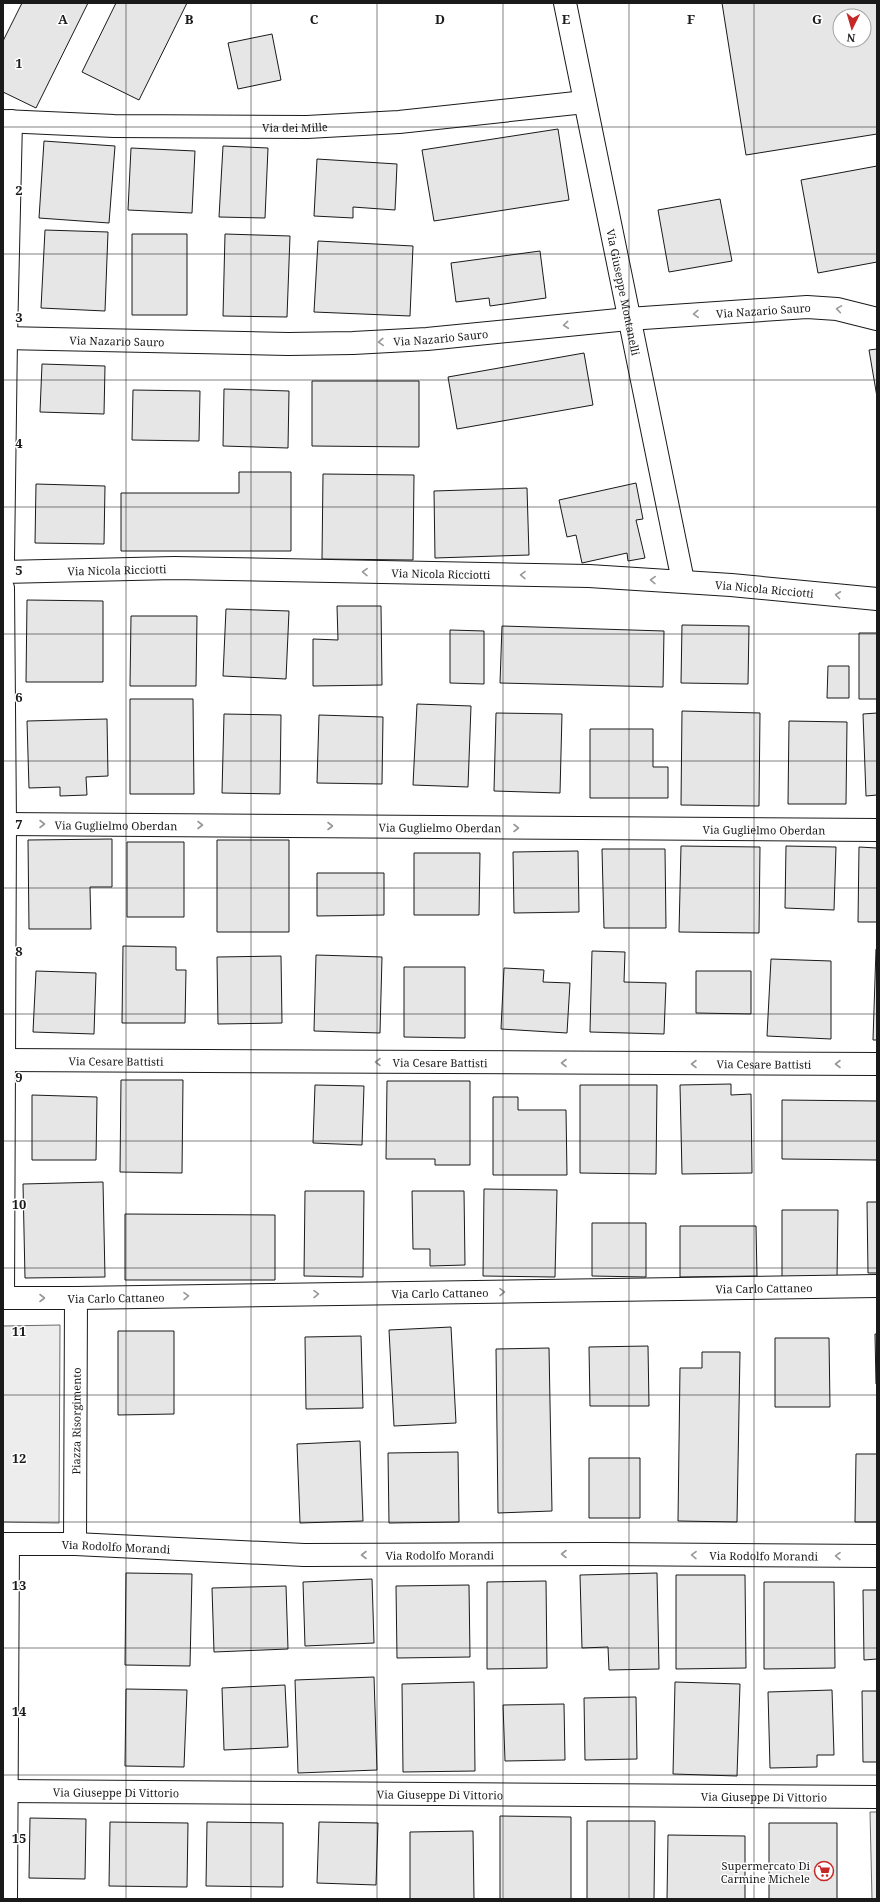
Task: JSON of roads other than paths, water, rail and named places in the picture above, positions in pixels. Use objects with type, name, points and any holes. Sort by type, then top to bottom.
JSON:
[{"type":"street","name":"Via Giuseppe Montanelli","points":[[565,3],[682,581]]},
{"type":"street","name":"Via dei Mille","points":[[7,121],[114,126],[307,127],[400,122],[585,102]]},
{"type":"street","points":[[3,560],[7,121]]},
{"type":"street","name":"Via Nazario Sauro","points":[[4,338],[288,344],[353,343],[427,339],[628,319],[816,307],[842,310],[877,319]]},
{"type":"street","name":"Via Nicola Ricciotti","points":[[3,572],[182,568],[590,576],[682,581],[877,599]]},
{"type":"street","points":[[3,588],[3,1298]]},
{"type":"street","name":"Via Guglielmo Oberdan","points":[[4,824],[877,830]]},
{"type":"street","name":"Via Cesare Battisti","points":[[4,1060],[877,1064]]},
{"type":"street","name":"Via Carlo Cattaneo","points":[[3,1298],[877,1286]]},
{"type":"street","name":"Piazza Risorgimento","points":[[75,1544],[76,1298]]},
{"type":"street","points":[[6,1544],[6,1899]]},
{"type":"street","name":"Via Rodolfo Morandi","points":[[6,1544],[75,1544],[304,1555],[602,1554],[877,1556]]},
{"type":"street","name":"Via Giuseppe Di Vittorio","points":[[5,1791],[877,1797]]},
{"type":"place","name":"Supermercato Di Carmine Michele","points":[[824,1871]]}]
